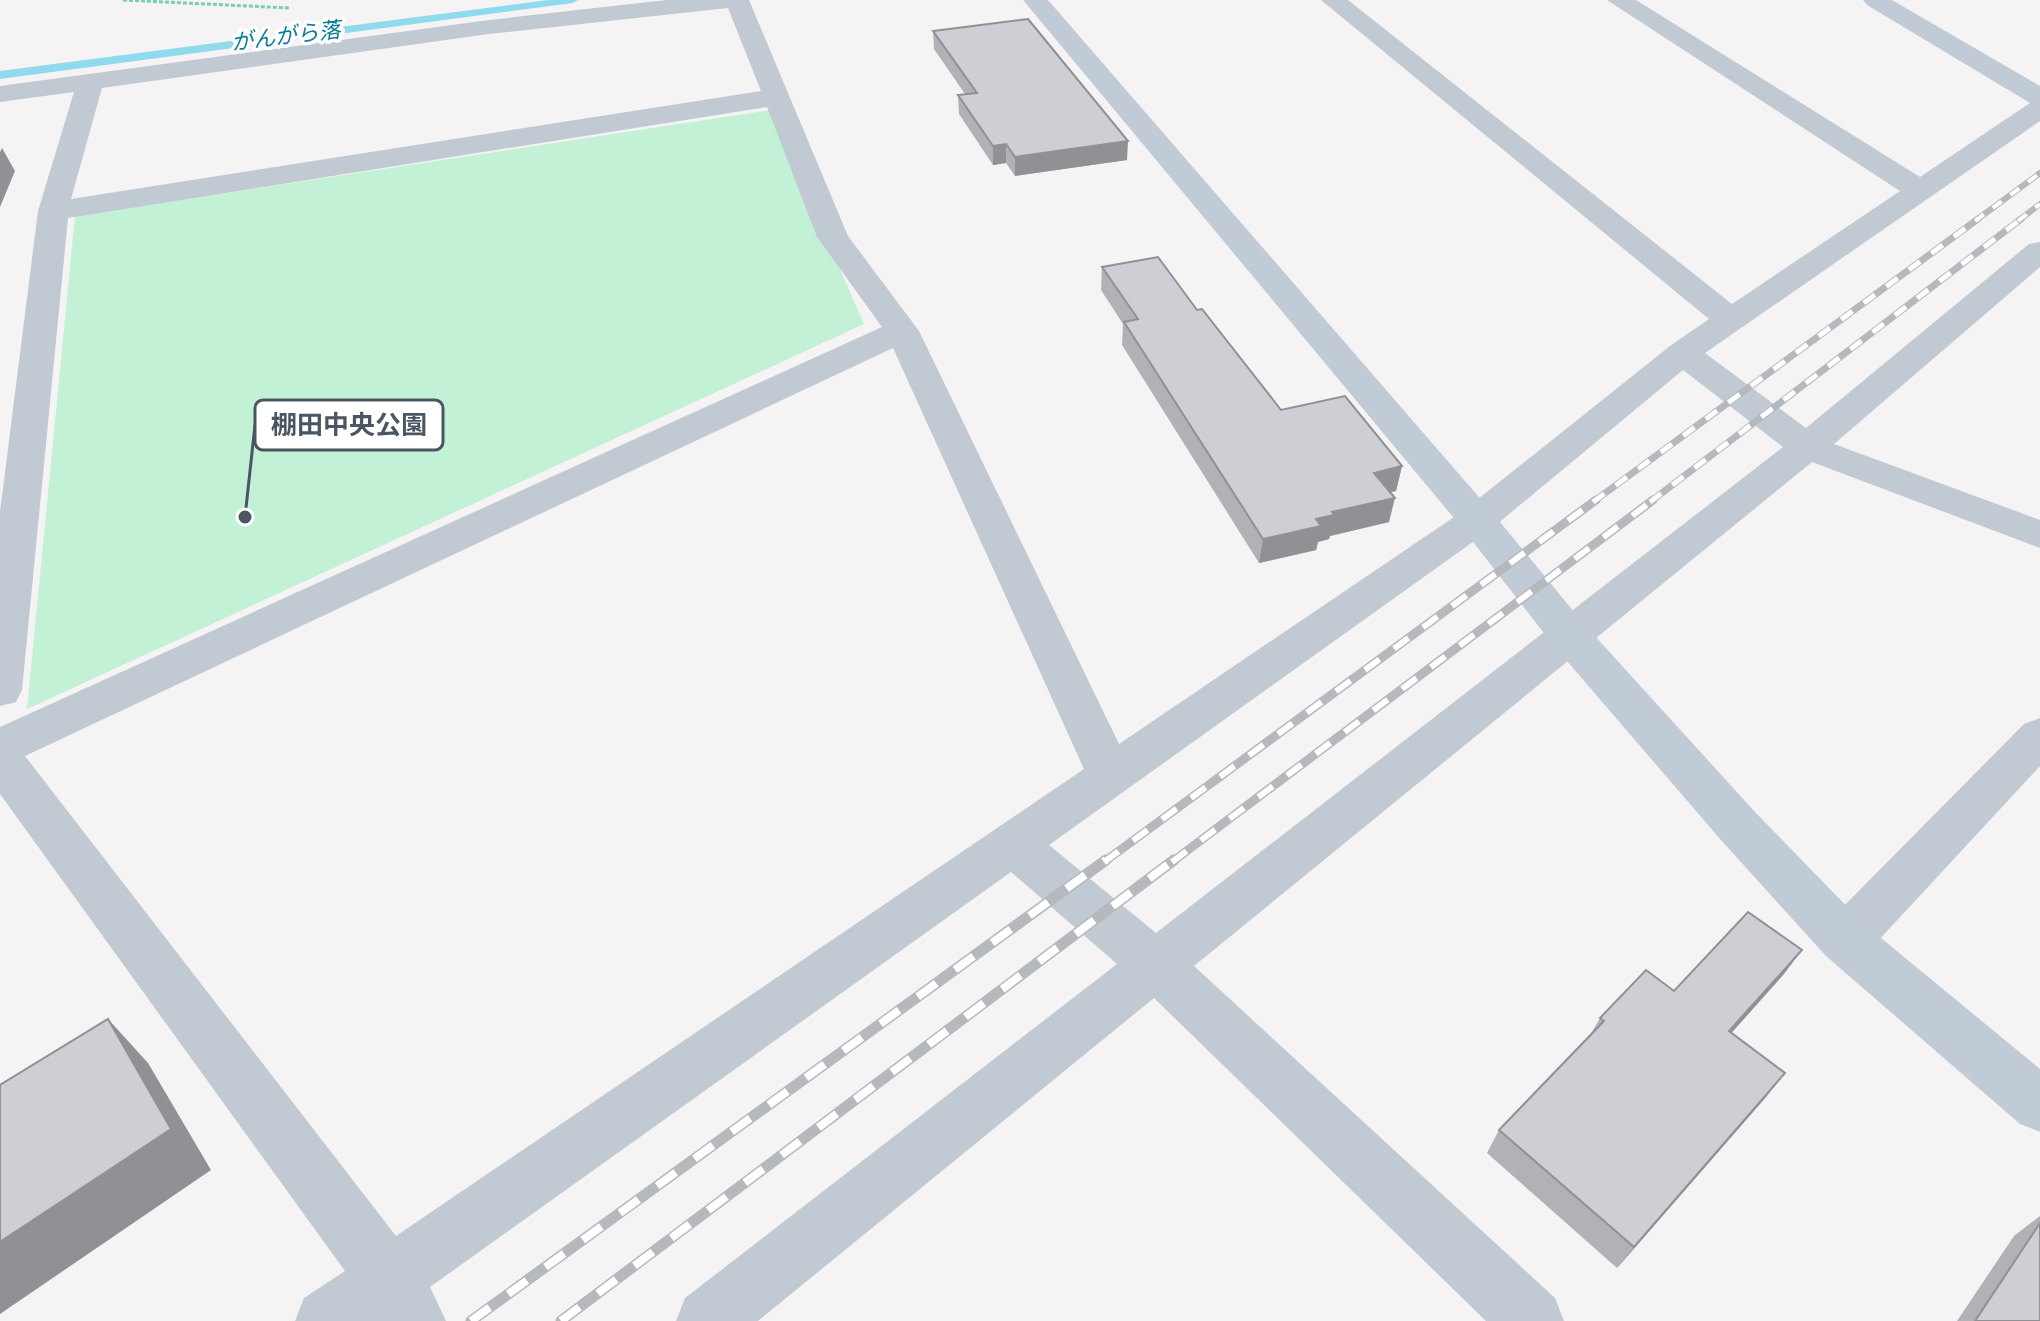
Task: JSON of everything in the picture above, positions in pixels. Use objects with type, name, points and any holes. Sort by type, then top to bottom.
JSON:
[{"type":"street","points":[[0,94],[489,27],[734,0],[833,237],[902,331],[1111,776]]},
{"type":"street","points":[[1035,0],[1477,520],[1569,635],[1738,826],[1845,940],[2040,1105]]},
{"type":"street","points":[[1333,0],[1732,321]]},
{"type":"street","points":[[1619,0],[1920,190]]},
{"type":"street","points":[[1875,0],[2040,97]]},
{"type":"street","points":[[0,690],[17,385],[53,211],[90,82]]},
{"type":"street","points":[[53,211],[777,97]]},
{"type":"street","points":[[327,1321],[402,1299],[1013,844],[1477,520],[1682,353],[2040,109]]},
{"type":"street","points":[[708,1321],[1807,447],[2040,251]]},
{"type":"street","points":[[0,747],[902,331]]},
{"type":"street","points":[[1682,353],[1807,447],[2040,535]]},
{"type":"street","points":[[1845,940],[2036,745]]},
{"type":"street","points":[[0,758],[402,1299]]},
{"type":"street","points":[[1013,844],[1155,964],[1532,1321]]},
{"type":"path","points":[[123,0],[300,8]]},
{"type":"green space","points":[[770,110],[864,324],[27,709],[75,216]]},
{"type":"building","points":[[1028,19],[1128,141],[1015,157],[1006,144],[993,146],[958,95],[977,93],[933,31]]},
{"type":"building","points":[[1158,257],[1197,310],[1202,309],[1281,410],[1345,396],[1402,466],[1374,473],[1395,498],[1332,512],[1334,515],[1316,519],[1321,526],[1263,539],[1124,322],[1138,319],[1102,267]]},
{"type":"building","points":[[1748,912],[1802,950],[1729,1031],[1785,1073],[1634,1247],[1499,1130],[1604,1021],[1600,1018],[1646,970],[1674,991]]},
{"type":"building","points":[[108,1019],[171,1129],[0,1242],[0,1085]]},
{"type":"building","points":[[2040,1223],[2040,1321],[1975,1321]]},
{"type":"waterway","name":"がんがら落","points":[[0,75],[573,0]]},
{"type":"railway","points":[[1975,221],[2040,173]]},
{"type":"railway","points":[[2018,221],[2040,204]]},
{"type":"railway","points":[[1593,502],[1978,219]]},
{"type":"railway","points":[[1650,502],[2021,219]]},
{"type":"railway","points":[[1104,862],[1596,500]]},
{"type":"railway","points":[[1172,862],[1653,500]]},
{"type":"railway","points":[[471,1321],[1106,860]]},
{"type":"railway","points":[[561,1321],[1174,860]]},
{"type":"place","name":"棚田中央公園","points":[[245,517]]}]
